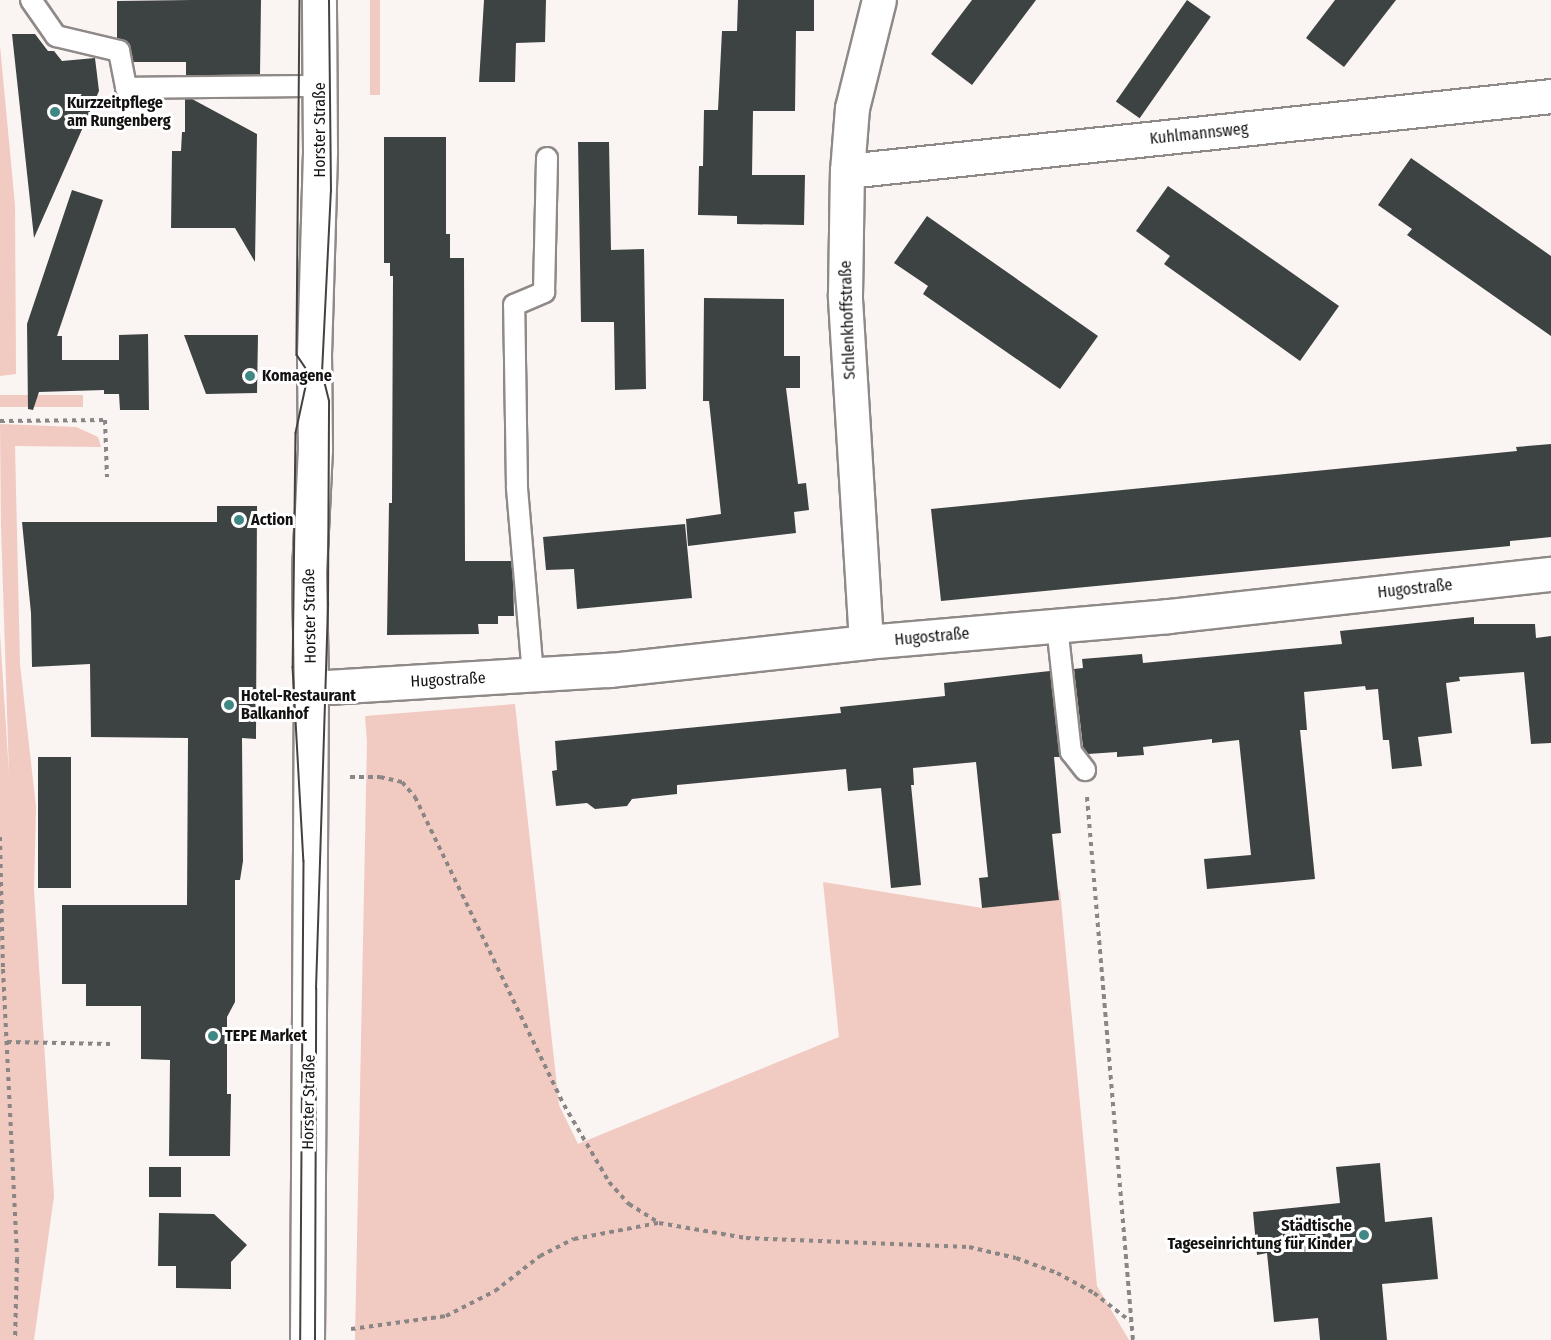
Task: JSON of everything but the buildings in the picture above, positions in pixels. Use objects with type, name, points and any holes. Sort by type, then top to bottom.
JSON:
[{"type":"street","name":"Horster Straße","points":[[307,1340],[311,688],[309,571],[315,450],[314,355],[320,86],[319,0]]},
{"type":"street","name":"Schlenkhoffstraße","points":[[866,642],[845,295],[847,171],[852,108],[879,0]]},
{"type":"street","name":"Kuhlmannsweg","points":[[847,171],[1551,96]]},
{"type":"street","name":"Hugostraße","points":[[311,688],[609,670],[866,642],[1057,627],[1551,574]]},
{"type":"lane","points":[[31,0],[56,36],[119,51],[126,88],[320,86]]},
{"type":"lane","points":[[533,675],[517,487],[514,305],[544,291],[547,158]]},
{"type":"lane","points":[[1057,627],[1071,752],[1085,770]]},
{"type":"path","points":[[268,372],[285,372]]},
{"type":"path","points":[[0,421],[105,420],[107,477]]},
{"type":"path","points":[[1085,770],[1133,1340]]},
{"type":"path","points":[[350,777],[380,777],[402,782],[415,797],[564,1105],[609,1182],[628,1204],[659,1223]]},
{"type":"path","points":[[0,837],[17,1259],[15,1340]]},
{"type":"path","points":[[7,1042],[110,1044]]},
{"type":"path","points":[[351,1329],[446,1316],[495,1291],[540,1256],[574,1239],[659,1223],[746,1238],[969,1248],[1016,1258],[1057,1274],[1094,1293],[1130,1321]]},
{"type":"shaded area","points":[[370,0],[380,0],[380,95],[370,95]]},
{"type":"shaded area","points":[[0,46],[15,205],[16,374],[0,376]]},
{"type":"shaded area","points":[[0,395],[83,395],[83,407],[0,407]]},
{"type":"shaded area","points":[[0,424],[76,427],[98,437],[101,447],[15,446],[20,664],[36,807],[34,890],[54,1196],[34,1340],[0,1340],[0,633],[9,774]]},
{"type":"shaded area","points":[[515,704],[559,1105],[578,1144],[839,1037],[823,882],[982,908],[1060,890],[1097,1286],[1129,1340],[355,1340],[367,742],[365,716]]},
{"type":"tram line","points":[[300,0],[297,355],[309,373],[296,433],[293,667],[304,861],[301,1340]]},
{"type":"tram line","points":[[315,1340],[316,989],[328,603],[329,401],[322,373],[331,192],[329,0]]},
{"type":"place","name":"Kurzzeitpflege am Rungenberg","points":[[55,112]]},
{"type":"place","name":"Komagene","points":[[250,376]]},
{"type":"place","name":"Action","points":[[239,520]]},
{"type":"place","name":"Hotel-Restaurant Balkanhof","points":[[229,705]]},
{"type":"place","name":"TEPE Market","points":[[213,1036]]},
{"type":"place","name":"Städtische Tageseinrichtung für Kinder","points":[[1364,1235]]}]
